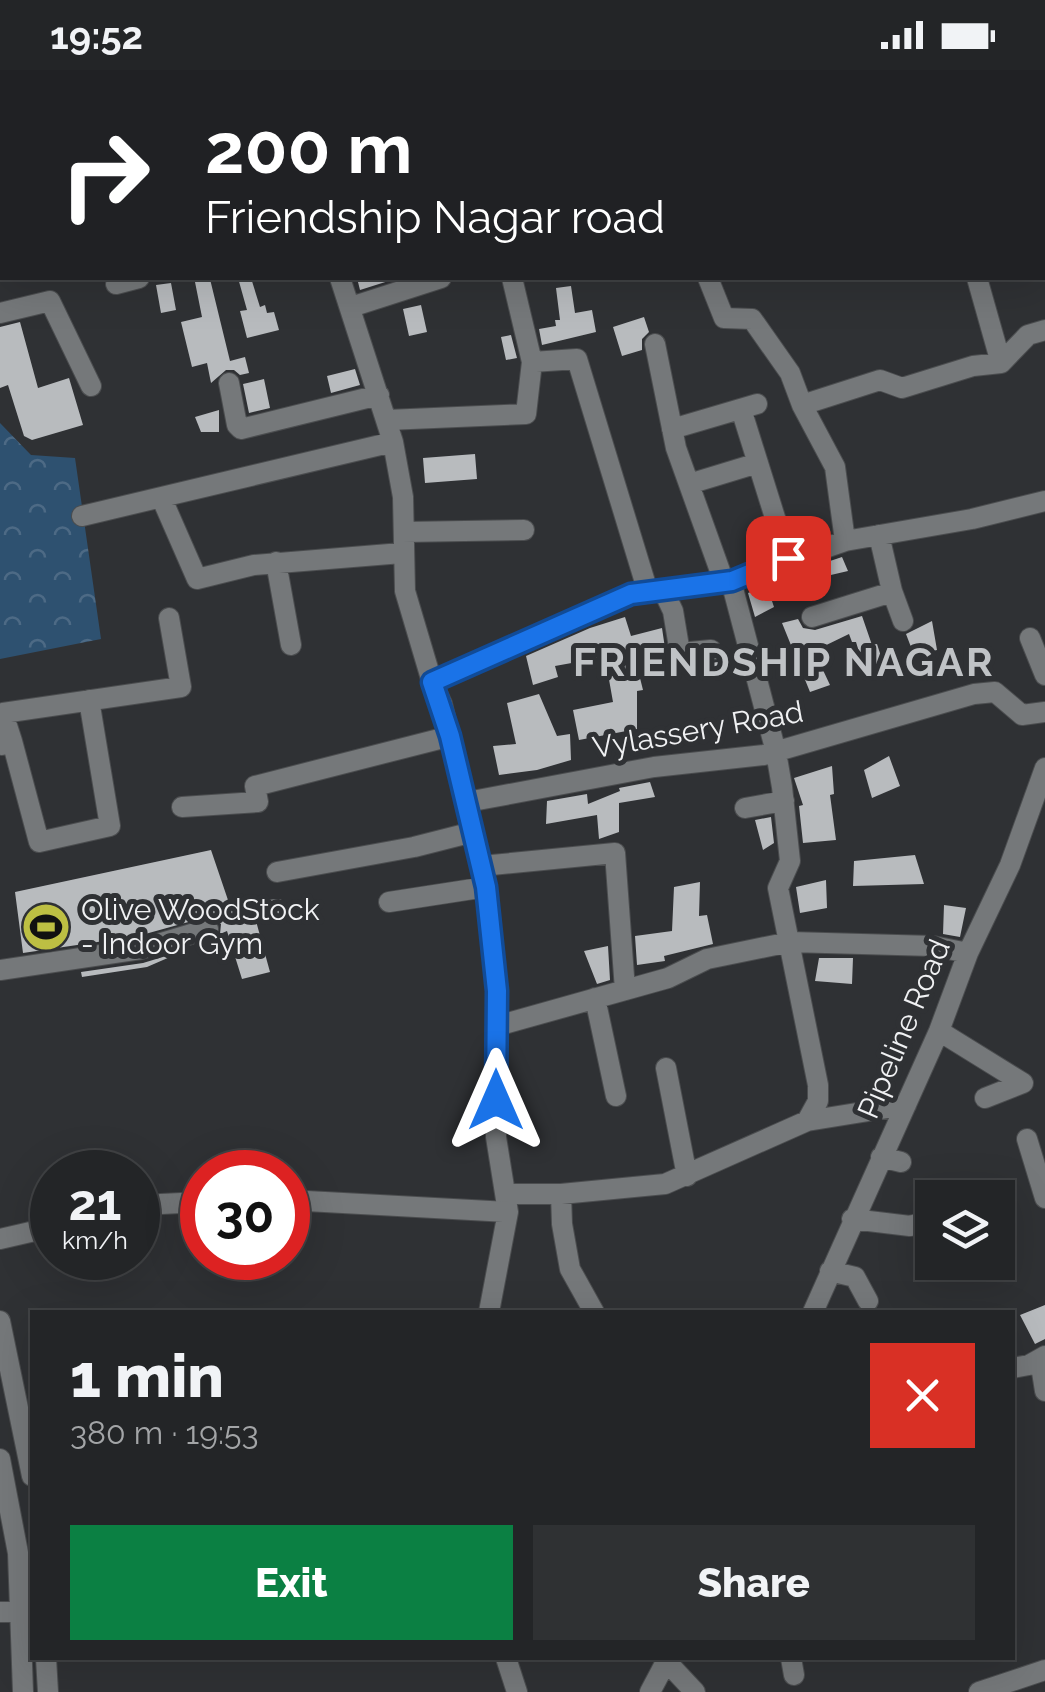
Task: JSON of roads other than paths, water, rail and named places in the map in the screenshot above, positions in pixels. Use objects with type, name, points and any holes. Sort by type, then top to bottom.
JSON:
[{"type":"street","points":[[116,284],[131,280]]},
{"type":"street","points":[[341,280],[393,442],[403,498],[405,590],[450,736],[483,876],[497,991],[496,1137],[508,1203],[489,1310]]},
{"type":"street","points":[[350,308],[436,280]]},
{"type":"street","points":[[387,420],[526,414],[532,362],[512,280]]},
{"type":"street","points":[[709,280],[724,318],[752,319],[790,373],[835,467],[845,540]]},
{"type":"street","points":[[979,280],[1000,363]]},
{"type":"street","points":[[0,312],[50,301],[91,386]]},
{"type":"street","points":[[802,405],[880,380],[902,388],[973,366],[1000,363],[1028,335],[1041,331],[1045,354]]},
{"type":"street","points":[[655,344],[672,429],[728,582],[776,752],[790,861],[778,888],[818,1086],[818,1101],[808,1121]]},
{"type":"street","points":[[532,362],[577,359],[656,591],[673,611],[680,653],[711,650]]},
{"type":"street","points":[[229,383],[241,430],[379,395]]},
{"type":"street","points":[[672,429],[749,407],[758,463],[788,558]]},
{"type":"street","points":[[82,516],[393,442]]},
{"type":"street","points":[[689,484],[758,463]]},
{"type":"street","points":[[162,499],[197,579],[403,542],[524,530]]},
{"type":"street","points":[[432,682],[631,594],[728,582],[845,540],[972,520],[1045,501]]},
{"type":"street","points":[[879,535],[903,621]]},
{"type":"street","points":[[276,562],[291,645]]},
{"type":"street","points":[[812,617],[892,592]]},
{"type":"street","points":[[89,700],[110,826],[39,842],[6,743],[3,714],[89,700],[180,687],[170,618]]},
{"type":"street","points":[[1030,638],[1045,674]]},
{"type":"street","name":"Vylassery Road","points":[[467,802],[654,767],[776,752],[974,694],[994,692],[1022,715],[1045,712]]},
{"type":"street","points":[[182,807],[258,802],[255,786],[450,736]]},
{"type":"street","name":"Pipeline Road","points":[[814,1310],[852,1219],[891,1160],[906,1104],[968,953],[1010,864],[1045,768]]},
{"type":"street","points":[[744,808],[784,801]]},
{"type":"street","points":[[276,872],[474,832]]},
{"type":"street","points":[[388,902],[483,876],[615,853],[626,990]]},
{"type":"street","points":[[0,970],[141,949],[208,929]]},
{"type":"street","points":[[496,1026],[668,978],[707,959],[790,942],[933,946],[968,953]]},
{"type":"street","points":[[595,998],[616,1096]]},
{"type":"street","points":[[939,1031],[1023,1083],[985,1098]]},
{"type":"street","points":[[666,1068],[687,1176]]},
{"type":"street","points":[[310,1200],[508,1203],[665,1184],[808,1121],[906,1104]]},
{"type":"street","points":[[1027,1139],[1045,1198]]},
{"type":"street","points":[[562,1194],[562,1224],[570,1269],[593,1310]]},
{"type":"street","points":[[852,1219],[915,1225]]},
{"type":"street","points":[[0,1239],[30,1233]]},
{"type":"street","points":[[830,1271],[855,1277],[868,1301]]},
{"type":"street","points":[[0,1320],[30,1466]]},
{"type":"street","points":[[1015,1368],[1029,1366],[1043,1357],[1045,1391]]},
{"type":"street","points":[[0,1460],[18,1553],[10,1612],[22,1692]]},
{"type":"street","points":[[46,1660],[48,1692]]},
{"type":"street","points":[[507,1660],[518,1692]]},
{"type":"street","points":[[650,1692],[666,1660]]},
{"type":"street","points":[[668,1660],[695,1692]]},
{"type":"street","points":[[980,1692],[1045,1670]]},
{"type":"place","name":"Olive WoodStock - Indoor Gym","points":[[46,927]]},
{"type":"district","name":"FRIENDSHIP NAGAR","points":[[784,662]]}]
